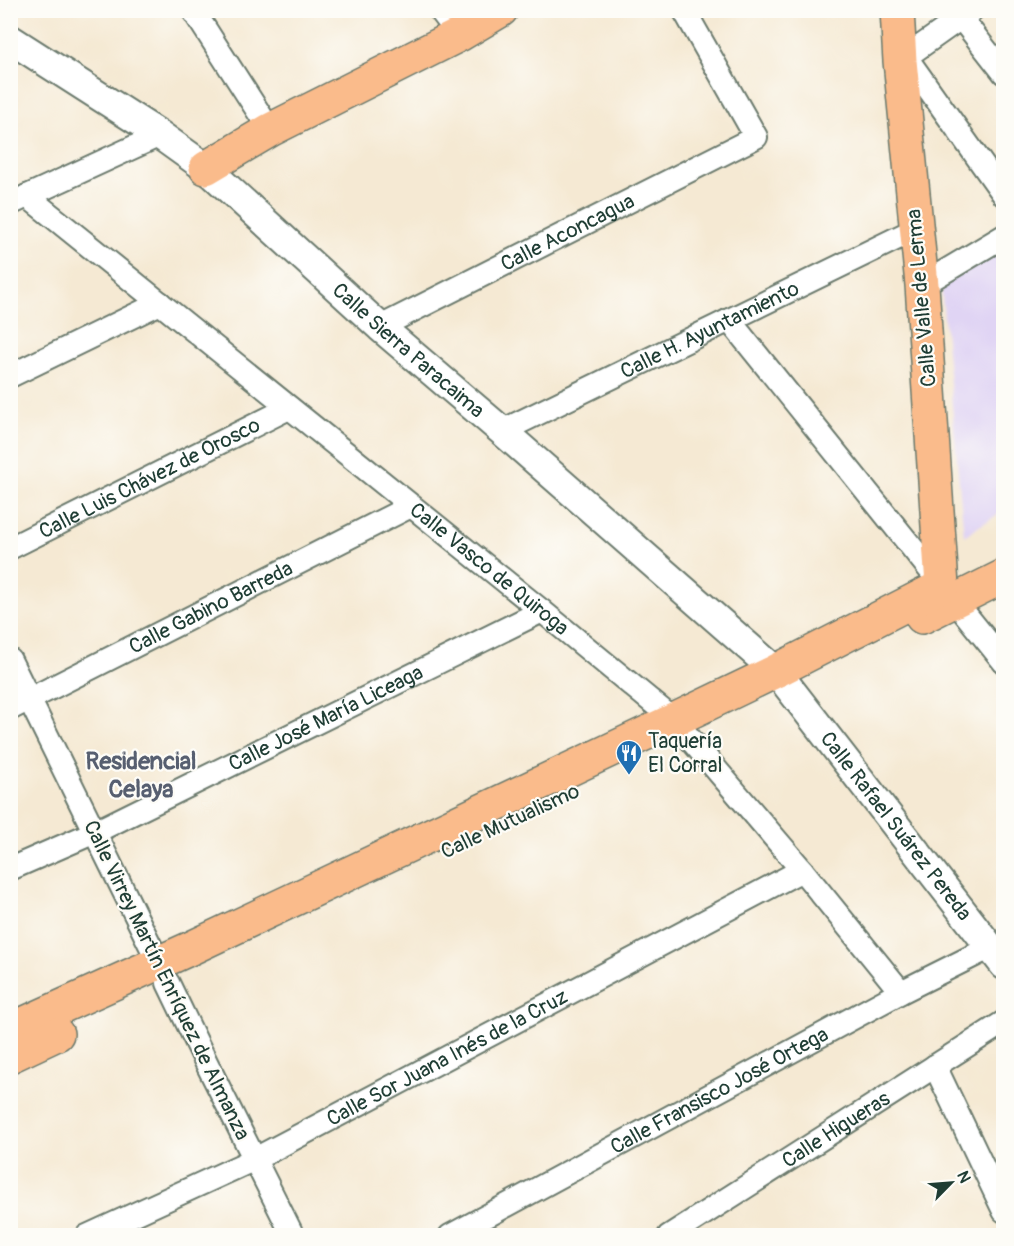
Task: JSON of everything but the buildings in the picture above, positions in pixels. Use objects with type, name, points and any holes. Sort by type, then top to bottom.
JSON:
[{"type":"main road","points":[[206,168],[450,23],[501,10]]},
{"type":"main road","name":"Calle Valle de Lerma","points":[[897,10],[948,593]]},
{"type":"main road","name":"Calle Mutualismo","points":[[10,1056],[164,973],[682,728],[948,593],[1004,576]]},
{"type":"main road","name":"Calle Mutualismo","points":[[10,1030],[164,973]]},
{"type":"street","points":[[193,10],[270,130]]},
{"type":"street","name":"Calle Aconcagua","points":[[380,327],[756,137],[684,10]]},
{"type":"street","points":[[1004,73],[967,14],[903,59],[1004,195]]},
{"type":"street","name":"Calle Sierra Paracaima","points":[[10,39],[160,135],[206,168],[380,327],[502,431],[782,679]]},
{"type":"street","points":[[19,200],[160,135]]},
{"type":"street","name":"Calle Vasco de Quiroga","points":[[19,200],[160,303],[542,611],[682,728],[901,992]]},
{"type":"street","name":"Calle H. Ayuntamiento","points":[[502,431],[916,229]]},
{"type":"street","points":[[922,285],[1004,236]]},
{"type":"street","points":[[10,376],[160,303]]},
{"type":"street","points":[[729,320],[1004,662]]},
{"type":"street","name":"Calle Luis Chávez de Orosco","points":[[10,548],[290,408]]},
{"type":"street","name":"Calle Gabino Barreda","points":[[20,705],[411,506]]},
{"type":"street","name":"Calle José María Liceaga","points":[[10,869],[95,832],[542,611]]},
{"type":"street","name":"Calle Virrey Martín Enríquez de Almanza","points":[[10,660],[20,705],[95,832],[292,1236]]},
{"type":"street","name":"Calle Rafael Suárez Pereda","points":[[782,679],[996,957]]},
{"type":"street","name":"Calle Sor Juana Inés de la Cruz","points":[[87,1236],[255,1160],[802,870]]},
{"type":"street","name":"Calle Fransisco José Ortega","points":[[450,1236],[901,992],[996,957]]},
{"type":"street","name":"Calle Higueras","points":[[669,1236],[1004,1022]]},
{"type":"street","points":[[935,1066],[1004,1210]]},
{"type":"shaded area","points":[[1003,242],[1003,511],[964,536],[941,285]]},
{"type":"place","name":"Taquería El Corral","points":[[629,776]]},
{"type":"district","name":"Residencial Celaya","points":[[141,775]]}]
